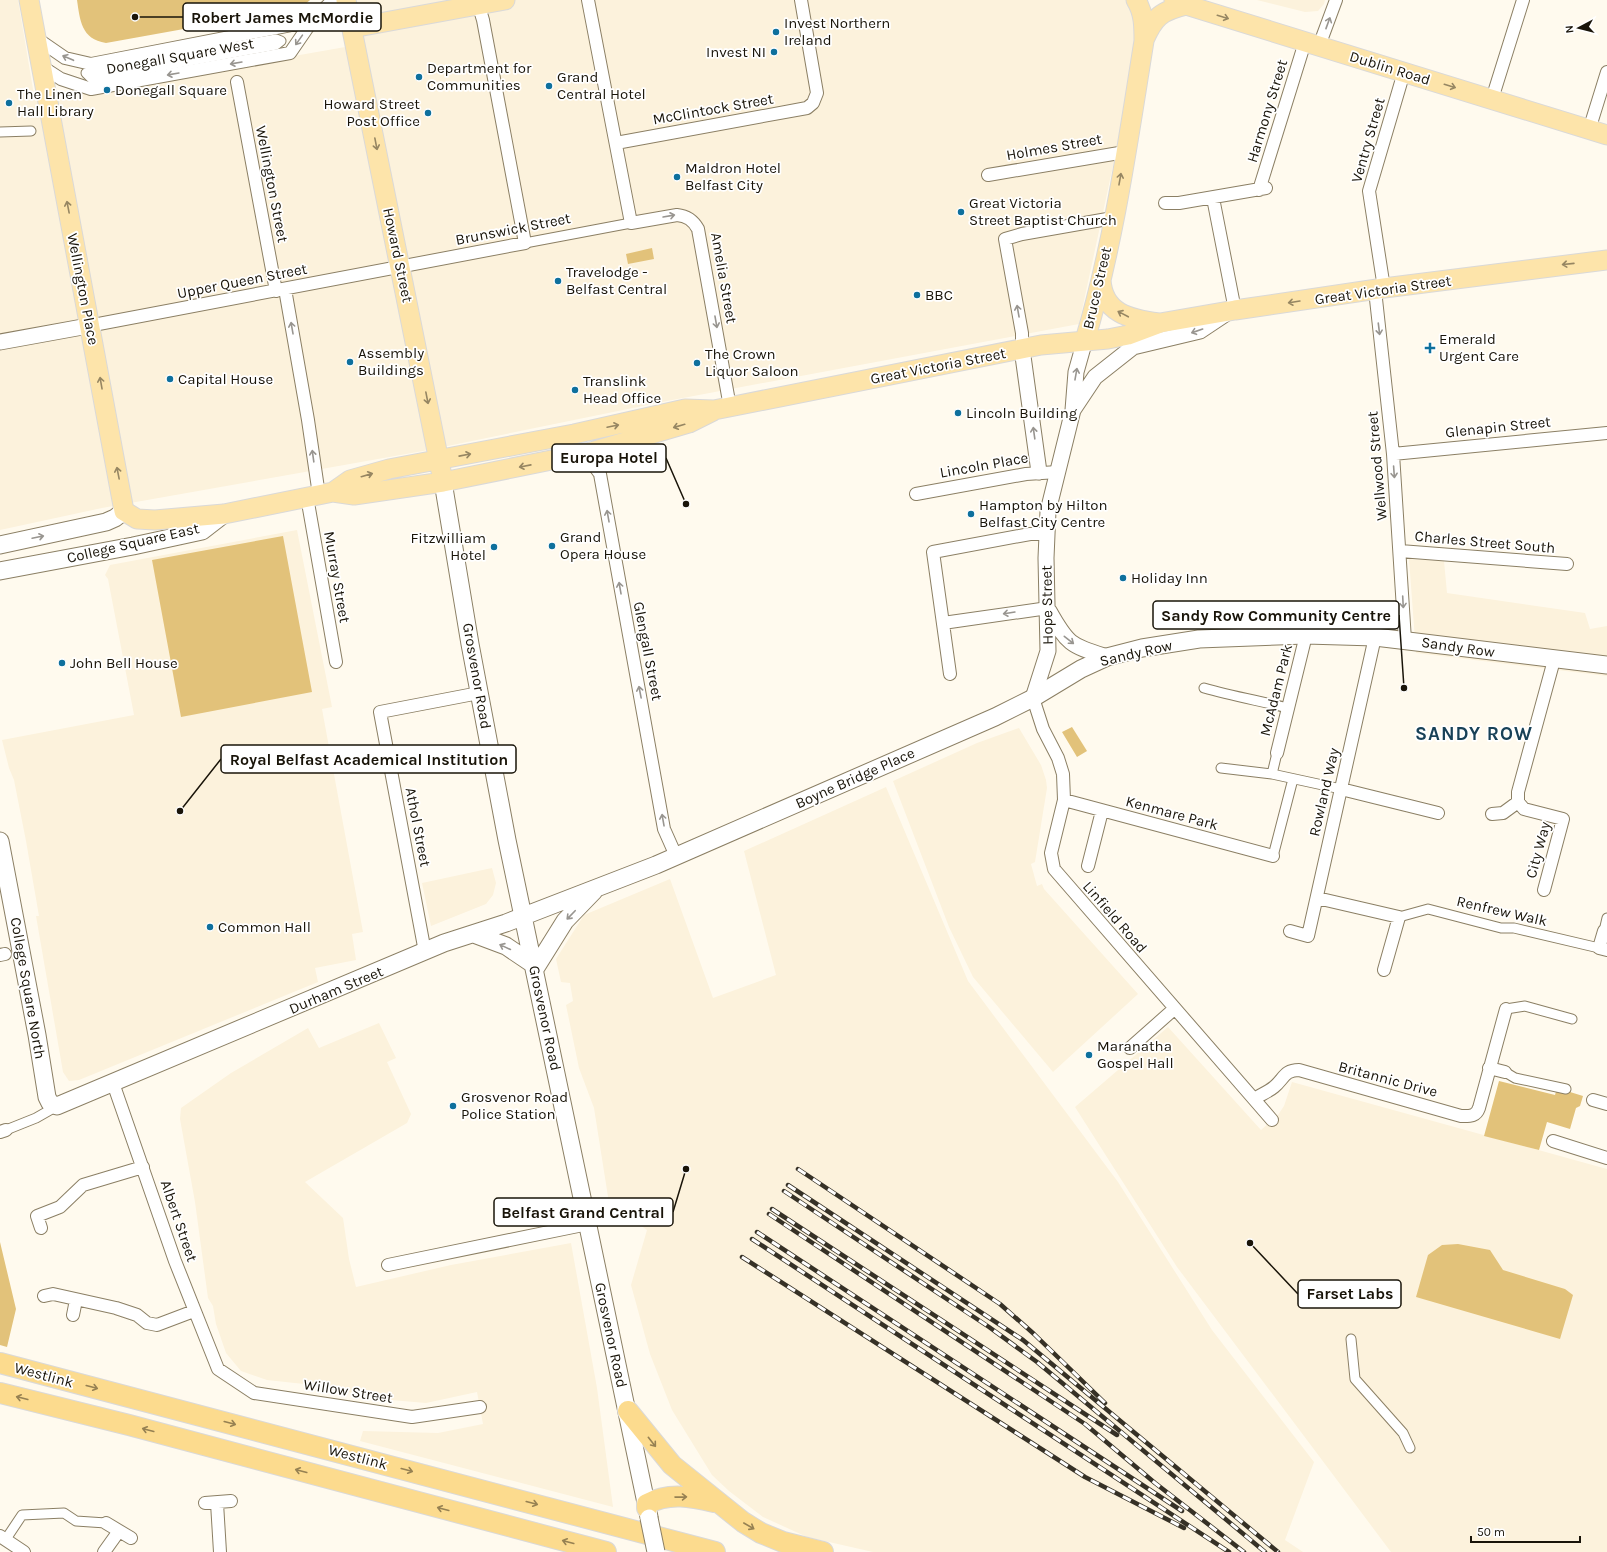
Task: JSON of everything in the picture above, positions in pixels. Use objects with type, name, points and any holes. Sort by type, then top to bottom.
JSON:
[{"type":"highway","name":"Westlink","points":[[0,1363],[715,1552]]},
{"type":"highway","name":"Westlink","points":[[0,1393],[129,1425],[606,1552]]},
{"type":"highway","points":[[628,1412],[668,1461],[742,1522],[761,1533],[783,1542],[823,1552]]},
{"type":"highway","points":[[648,1512],[648,1504],[666,1497],[685,1496],[718,1503]]},
{"type":"main road","name":"Wellington Place","points":[[29,0],[124,511]]},
{"type":"main road","name":"Howard Street","points":[[346,0],[401,266],[443,482]]},
{"type":"main road","points":[[352,28],[478,3],[505,0]]},
{"type":"main road","name":"Bruce Street","points":[[1084,340],[1100,278],[1113,218],[1144,41],[1143,17],[1141,8],[1136,0]]},
{"type":"main road","name":"Bruce Street","points":[[1144,41],[1150,27],[1160,14],[1174,8],[1180,3]]},
{"type":"main road","name":"Dublin Road","points":[[1180,3],[1607,135]]},
{"type":"main road","name":"Great Victoria Street","points":[[320,495],[350,480],[389,469],[574,434],[685,410],[722,408],[1041,345],[1128,336],[1160,323],[1379,289],[1607,260]]},
{"type":"main road","name":"Great Victoria Street","points":[[1100,278],[1105,300],[1118,312],[1138,320],[1160,323]]},
{"type":"main road","name":"Great Victoria Street","points":[[320,495],[354,494],[443,482],[591,452],[689,423],[722,408]]},
{"type":"main road","name":"Grosvenor Road","points":[[443,482],[479,693],[534,967],[656,1552]]},
{"type":"main road","points":[[224,514],[320,495]]},
{"type":"main road","name":"College Square East","points":[[0,545],[106,522],[115,518],[124,511],[137,519],[143,520],[224,514]]},
{"type":"main road","name":"College Square East","points":[[0,571],[148,543],[202,531],[224,514]]},
{"type":"main road","name":"Sandy Row","points":[[1033,698],[1081,669],[1107,657],[1142,648],[1199,639],[1306,635],[1375,637],[1554,660],[1607,665]]},
{"type":"main road","name":"Boyne Bridge Place","points":[[676,856],[995,717],[1033,698]]},
{"type":"main road","name":"College Square North","points":[[0,841],[47,1097],[50,1103],[57,1106]]},
{"type":"main road","name":"Durham Street","points":[[57,1106],[444,943],[524,916],[676,856]]},
{"type":"main road","points":[[474,934],[506,946],[534,967],[565,921],[598,887]]},
{"type":"street","name":"Donegall Square West","points":[[41,66],[61,79],[91,89],[290,53],[312,21],[333,0]]},
{"type":"street","points":[[588,0],[631,223]]},
{"type":"street","name":"McClintock Street","points":[[616,143],[807,108],[813,103],[818,93],[801,0]]},
{"type":"street","name":"Harmony Street","points":[[1213,198],[1263,189],[1312,44],[1336,0]]},
{"type":"street","points":[[1492,99],[1523,0]]},
{"type":"street","points":[[478,3],[525,243]]},
{"type":"street","name":"Donegall Square West","points":[[36,38],[66,58],[92,64],[312,21]]},
{"type":"street","points":[[276,39],[281,41],[276,45],[248,51],[92,79],[86,73],[276,39]]},
{"type":"street","name":"Ventry Street","points":[[1379,289],[1369,191],[1404,72]]},
{"type":"street","points":[[1589,130],[1607,72]]},
{"type":"street","name":"Wellington Street","points":[[237,82],[308,420],[320,495]]},
{"type":"street","points":[[0,132],[31,131]]},
{"type":"street","name":"Holmes Street","points":[[988,175],[1125,152]]},
{"type":"street","points":[[1073,410],[1095,378],[1133,346],[1200,331],[1233,311],[1213,198],[1165,203]]},
{"type":"street","name":"Amelia Street","points":[[631,223],[677,214],[684,215],[695,223],[700,236],[722,408]]},
{"type":"street","points":[[1039,472],[1022,349],[1021,329],[1005,239],[1022,234],[1113,218]]},
{"type":"street","name":"Brunswick Street","points":[[401,266],[631,223]]},
{"type":"street","name":"Upper Queen Street","points":[[89,325],[401,266]]},
{"type":"street","name":"Wellwood Street","points":[[1379,289],[1393,454],[1405,640]]},
{"type":"street","points":[[0,342],[89,325]]},
{"type":"street","name":"Bruce Street","points":[[1048,511],[1073,410],[1075,381],[1084,340]]},
{"type":"street","name":"Glenapin Street","points":[[1393,454],[1607,432]]},
{"type":"street","name":"Glengall Street","points":[[591,452],[595,467],[600,474],[664,829],[676,856]]},
{"type":"street","name":"Lincoln Place","points":[[916,494],[1039,472],[1058,472]]},
{"type":"street","name":"Murray Street","points":[[320,495],[336,662]]},
{"type":"street","name":"Hope Street","points":[[1033,698],[1048,651],[1046,534],[1048,511]]},
{"type":"street","points":[[950,674],[933,552],[1030,534],[1046,534]]},
{"type":"street","name":"Charles Street South","points":[[1400,551],[1566,564]]},
{"type":"street","points":[[943,623],[1048,608],[1064,637],[1081,649],[1107,657]]},
{"type":"street","name":"McAdam Park","points":[[1277,753],[1306,635]]},
{"type":"street","name":"Rowland Way","points":[[1290,931],[1308,936],[1318,898],[1375,637]]},
{"type":"street","points":[[1492,814],[1503,812],[1518,802],[1518,792],[1554,660]]},
{"type":"street","points":[[1204,688],[1232,696],[1288,708]]},
{"type":"street","name":"Athol Street","points":[[425,952],[380,712],[479,693]]},
{"type":"street","name":"Linfield Road","points":[[1033,698],[1043,729],[1058,758],[1063,774],[1064,800],[1051,853],[1054,869],[1174,1009],[1272,1120]]},
{"type":"street","points":[[1272,774],[1277,753]]},
{"type":"street","points":[[1221,768],[1272,774],[1438,813]]},
{"type":"street","points":[[1273,856],[1293,779]]},
{"type":"street","name":"Kenmare Park","points":[[1064,800],[1273,856]]},
{"type":"street","name":"City Way","points":[[1518,802],[1524,809],[1563,819],[1544,890]]},
{"type":"street","points":[[1088,866],[1102,811]]},
{"type":"street","points":[[1318,898],[1398,917],[1384,970]]},
{"type":"street","name":"Renfrew Walk","points":[[1398,917],[1428,908],[1501,928],[1514,928],[1603,949]]},
{"type":"street","points":[[1603,949],[1604,931],[1607,918]]},
{"type":"street","points":[[1506,1009],[1525,1006],[1572,1019]]},
{"type":"street","points":[[1130,1048],[1174,1009]]},
{"type":"street","name":"Britannic Drive","points":[[1254,1099],[1275,1086],[1284,1073],[1292,1070],[1299,1070],[1461,1116],[1469,1116],[1477,1112],[1506,1009]]},
{"type":"street","points":[[1489,1068],[1505,1072],[1515,1078],[1566,1088]]},
{"type":"street","name":"Albert Street","points":[[112,1083],[194,1311],[218,1369]]},
{"type":"street","points":[[1593,1100],[1607,1104]]},
{"type":"street","name":"Durham Street","points":[[3,1131],[36,1118],[57,1106]]},
{"type":"street","points":[[1553,1141],[1607,1158]]},
{"type":"street","points":[[41,1228],[37,1216],[60,1208],[83,1185],[142,1167]]},
{"type":"street","points":[[388,1265],[588,1224]]},
{"type":"street","points":[[44,1296],[53,1294],[116,1308],[137,1315],[147,1323],[157,1325],[194,1311]]},
{"type":"street","points":[[73,1315],[76,1300]]},
{"type":"street","points":[[1351,1339],[1355,1379],[1403,1433],[1410,1448]]},
{"type":"street","name":"Willow Street","points":[[218,1369],[254,1393],[412,1417],[480,1407]]},
{"type":"street","points":[[220,1552],[211,1503],[230,1501]]},
{"type":"street","points":[[19,1551],[3,1538],[22,1515],[64,1513],[76,1521],[106,1523],[130,1538]]},
{"type":"street","points":[[104,1552],[119,1531]]},
{"type":"shaded area","points":[[0,0],[18,0],[35,101],[351,46],[342,0],[1136,0],[1139,45],[1079,324],[667,401],[423,451],[102,508],[0,530]]},
{"type":"shaded area","points":[[77,0],[310,0],[301,8],[106,43],[91,37],[83,28]]},
{"type":"shaded area","points":[[1257,0],[1325,0],[1324,4],[1318,11],[1305,12]]},
{"type":"shaded area","points":[[652,248],[654,259],[628,264],[626,254]]},
{"type":"shaded area","points":[[297,530],[332,707],[322,709],[363,932],[352,934],[356,960],[315,968],[318,982],[79,1080],[69,1081],[63,1072],[36,916],[39,916],[26,841],[14,780],[9,768],[2,740],[134,715],[108,579],[105,575],[110,565]]},
{"type":"shaded area","points":[[283,536],[312,692],[181,717],[152,560]]},
{"type":"shaded area","points":[[1409,559],[1444,561],[1447,593],[1585,613],[1590,629],[1607,626],[1607,676],[1416,653]]},
{"type":"shaded area","points":[[1072,727],[1087,751],[1077,757],[1062,732]]},
{"type":"shaded area","points":[[1019,728],[1041,765],[1047,788],[1035,862],[1031,864],[1037,886],[1042,884],[1044,889],[1138,994],[1053,1072],[973,977],[949,927],[893,781],[977,743]]},
{"type":"shaded area","points":[[886,787],[968,981],[1118,1182],[1212,1330],[1314,1462],[1285,1540],[1303,1552],[873,1552],[807,1537],[763,1517],[729,1491],[712,1475],[672,1410],[650,1354],[631,1285],[647,1230],[609,1203],[594,1108],[579,1068],[566,1005],[573,1001],[570,983],[561,982],[556,959],[584,915],[670,879],[713,998],[776,975],[744,851]]},
{"type":"shaded area","points":[[492,868],[496,883],[493,895],[486,904],[431,926],[422,883]]},
{"type":"shaded area","points":[[379,1023],[396,1058],[387,1062],[411,1114],[407,1123],[305,1182],[343,1218],[349,1259],[356,1287],[451,1265],[571,1243],[597,1388],[613,1507],[360,1441],[363,1431],[438,1433],[483,1424],[477,1392],[426,1403],[391,1400],[304,1384],[267,1380],[241,1371],[226,1353],[216,1324],[213,1306],[208,1298],[195,1202],[180,1119],[181,1108],[231,1073],[308,1028],[319,1048]]},
{"type":"shaded area","points":[[1168,1027],[1261,1130],[1278,1115],[1284,1106],[1292,1082],[1607,1169],[1607,1552],[1391,1552],[1177,1267],[1075,1107]]},
{"type":"shaded area","points":[[1499,1081],[1555,1095],[1557,1088],[1583,1096],[1580,1106],[1576,1108],[1570,1129],[1547,1122],[1539,1150],[1484,1136]]},
{"type":"shaded area","points":[[0,1242],[16,1309],[7,1347],[0,1345]]},
{"type":"shaded area","points":[[1458,1244],[1490,1250],[1503,1270],[1565,1289],[1573,1295],[1560,1339],[1416,1297],[1428,1255],[1442,1245]]},
{"type":"railway","points":[[798,1169],[1000,1304],[1034,1334],[1105,1403]]},
{"type":"railway","points":[[788,1185],[1023,1340],[1278,1552]]},
{"type":"railway","points":[[784,1191],[989,1327],[1037,1362],[1265,1552]]},
{"type":"railway","points":[[772,1209],[1117,1435]]},
{"type":"railway","points":[[769,1214],[1085,1424],[1155,1483],[1244,1552]]},
{"type":"railway","points":[[757,1232],[1182,1511]]},
{"type":"railway","points":[[752,1239],[1229,1552]]},
{"type":"railway","points":[[742,1257],[1085,1477],[1184,1528]]},
{"type":"place","name":"Robert James McMordie","points":[[135,17]]},
{"type":"place","name":"Invest Northern Ireland","points":[[776,32]]},
{"type":"place","name":"Invest NI","points":[[774,52]]},
{"type":"place","name":"Department for Communities","points":[[419,77]]},
{"type":"place","name":"Grand Central Hotel","points":[[549,86]]},
{"type":"place","name":"Donegall Square","points":[[107,90]]},
{"type":"place","name":"The Linen Hall Library","points":[[9,103]]},
{"type":"place","name":"Howard Street Post Office","points":[[428,113]]},
{"type":"place","name":"Maldron Hotel Belfast City","points":[[677,177]]},
{"type":"place","name":"Great Victoria Street Baptist Church","points":[[961,212]]},
{"type":"place","name":"Travelodge - Belfast Central","points":[[558,281]]},
{"type":"place","name":"BBC","points":[[917,295]]},
{"type":"place","name":"Emerald Urgent Care","points":[[1430,348]]},
{"type":"place","name":"Assembly Buildings","points":[[350,362]]},
{"type":"place","name":"The Crown Liquor Saloon","points":[[697,363]]},
{"type":"place","name":"Capital House","points":[[170,379]]},
{"type":"place","name":"Translink Head Office","points":[[575,390]]},
{"type":"place","name":"Lincoln Building","points":[[958,413]]},
{"type":"place","name":"Europa Hotel","points":[[686,504]]},
{"type":"place","name":"Hampton by Hilton Belfast City Centre","points":[[971,514]]},
{"type":"place","name":"Grand Opera House","points":[[552,546]]},
{"type":"place","name":"Fitzwilliam Hotel","points":[[494,547]]},
{"type":"place","name":"Holiday Inn","points":[[1123,578]]},
{"type":"place","name":"John Bell House","points":[[62,663]]},
{"type":"place","name":"Sandy Row Community Centre","points":[[1404,688]]},
{"type":"place","name":"Royal Belfast Academical Institution","points":[[180,811]]},
{"type":"place","name":"Common Hall","points":[[210,927]]},
{"type":"place","name":"Maranatha Gospel Hall","points":[[1089,1055]]},
{"type":"place","name":"Grosvenor Road Police Station","points":[[453,1106]]},
{"type":"place","name":"Belfast Grand Central","points":[[686,1169]]},
{"type":"place","name":"Farset Labs","points":[[1250,1243]]},
{"type":"district","name":"SANDY ROW","points":[[1474,734]]}]
